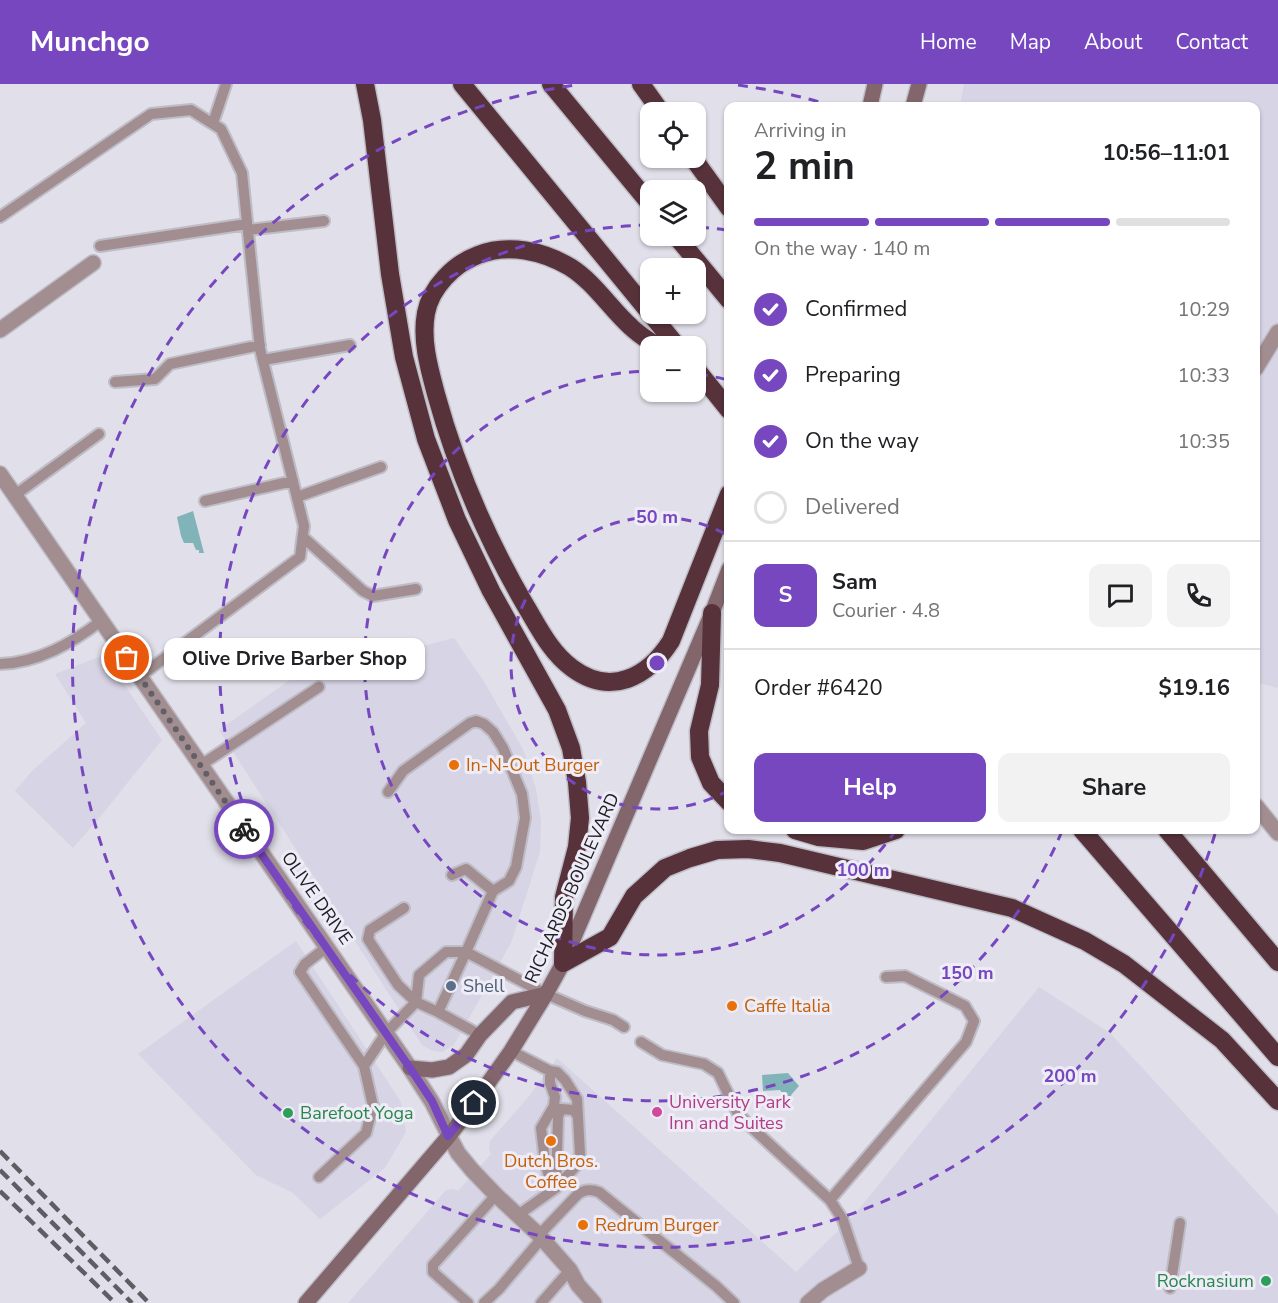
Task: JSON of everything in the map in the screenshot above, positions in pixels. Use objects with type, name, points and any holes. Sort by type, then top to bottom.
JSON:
[{"type":"highway","points":[[365,84],[372,120],[390,274],[404,357],[426,439],[456,520],[491,591],[557,710],[572,748],[578,782],[580,818],[577,846],[564,897],[563,963],[610,937],[634,896],[665,868],[717,850],[748,849],[780,853],[1012,908],[1085,941],[1124,964],[1222,1040],[1278,1101]]},
{"type":"highway","points":[[462,84],[669,336]]},
{"type":"highway","points":[[551,84],[640,192]]},
{"type":"highway","points":[[641,84],[654,102]]},
{"type":"highway","points":[[700,168],[724,201]]},
{"type":"highway","points":[[684,246],[724,294]]},
{"type":"highway","points":[[642,336],[631,328],[590,283],[570,267],[537,252],[510,249],[486,252],[466,260],[450,272],[436,289],[426,313],[425,340],[430,369],[442,416],[459,467],[503,567],[547,642],[572,668],[586,677],[602,681],[620,681],[636,676],[646,669],[662,655],[671,641],[724,507]]},
{"type":"highway","points":[[706,382],[724,404]]},
{"type":"highway","points":[[706,384],[711,388]]},
{"type":"highway","points":[[712,613],[710,685],[699,731],[700,757],[711,783],[724,797]]},
{"type":"highway","points":[[809,834],[863,841],[884,834]]},
{"type":"highway","points":[[1085,834],[1278,1057]]},
{"type":"highway","points":[[1170,834],[1278,962]]},
{"type":"main road","points":[[871,102],[875,84]]},
{"type":"main road","points":[[914,102],[920,84]]},
{"type":"main road","name":"RICHARDS BOULEVARD","points":[[306,1303],[448,1136],[512,1051],[546,994],[563,963],[724,582]]},
{"type":"main road","points":[[410,1068],[432,1070],[449,1067],[466,1055],[480,1035],[512,1002],[546,994]]},
{"type":"street","points":[[0,330],[93,263]]},
{"type":"street","points":[[1260,361],[1278,332]]},
{"type":"street","name":"OLIVE DRIVE","points":[[0,474],[410,1068],[432,1101],[458,1153],[496,1195],[541,1237],[570,1270],[578,1285],[594,1303]]},
{"type":"street","points":[[1260,811],[1278,833]]},
{"type":"street","points":[[808,1303],[823,1290],[859,1268]]},
{"type":"lane","points":[[213,123],[226,84]]},
{"type":"lane","points":[[0,217],[151,114],[191,110],[213,123],[221,129],[242,173],[260,345],[304,526],[300,557],[139,677]]},
{"type":"lane","points":[[100,246],[247,227],[324,221]]},
{"type":"lane","points":[[115,382],[155,379],[171,364],[260,345]]},
{"type":"lane","points":[[263,360],[350,345]]},
{"type":"lane","points":[[15,495],[99,434]]},
{"type":"lane","points":[[297,497],[381,467]]},
{"type":"lane","points":[[205,501],[292,481]]},
{"type":"lane","points":[[303,537],[363,591],[373,596],[416,589]]},
{"type":"lane","points":[[0,664],[14,663],[45,654],[80,637],[101,621]]},
{"type":"lane","points":[[201,765],[319,687]]},
{"type":"lane","points":[[388,792],[403,771],[476,721],[484,724],[493,732],[503,748],[522,794],[525,818],[516,867],[509,881],[493,891],[438,1012]]},
{"type":"lane","points":[[452,875],[466,869],[493,891]]},
{"type":"lane","points":[[404,908],[370,930],[368,939],[398,985],[416,1002],[480,1035]]},
{"type":"lane","points":[[319,1177],[366,1133],[373,1106],[364,1066],[300,972],[305,964],[327,947]]},
{"type":"lane","points":[[364,1066],[386,1033],[416,1002],[419,975],[446,952],[466,952],[546,994],[613,1020],[624,1027]]},
{"type":"lane","points":[[830,1200],[966,1042],[974,1021],[966,1006],[905,976],[886,977]]},
{"type":"lane","points":[[641,1042],[662,1055],[704,1064],[718,1073],[737,1112],[830,1200],[843,1220],[859,1268]]},
{"type":"lane","points":[[512,1051],[550,1071],[557,1072],[565,1080],[577,1099],[581,1141],[576,1166],[556,1188],[518,1215]]},
{"type":"lane","points":[[550,1071],[550,1083],[555,1097],[554,1106],[541,1128],[544,1162],[556,1188]]},
{"type":"lane","points":[[556,1188],[558,1117],[561,1109],[573,1110],[577,1116]]},
{"type":"lane","points":[[484,1303],[499,1289],[578,1194],[589,1190],[599,1192],[734,1303]]},
{"type":"lane","points":[[468,1303],[433,1272],[433,1265],[496,1195]]},
{"type":"lane","points":[[1170,1288],[1180,1223]]},
{"type":"lane","points":[[541,1303],[570,1270]]},
{"type":"shaded area","points":[[964,84],[1278,84],[1277,688],[1260,683],[1260,102],[961,102]]},
{"type":"shaded area","points":[[454,638],[483,680],[523,749],[536,789],[541,821],[540,852],[511,943],[454,1045],[442,1052],[422,1045],[219,730],[331,651],[383,656]]},
{"type":"shaded area","points":[[104,655],[162,740],[73,848],[15,791],[33,770],[86,723],[55,674]]},
{"type":"shaded area","points":[[296,941],[401,1102],[406,1132],[385,1168],[320,1219],[293,1193],[256,1175],[138,1054]]},
{"type":"shaded area","points":[[1039,987],[1110,1033],[1278,1215],[1278,1303],[348,1303],[446,1190],[458,1191],[491,1154],[490,1141],[530,1095],[557,1058],[796,1272],[854,1215]]},
{"type":"water","points":[[193,511],[204,553],[199,553],[193,543],[184,543],[181,536],[177,517]]},
{"type":"water","points":[[788,1073],[799,1086],[791,1095],[793,1100],[791,1102],[785,1101],[780,1090],[763,1091],[762,1075]]},
{"type":"railway","points":[[0,1151],[149,1303]]},
{"type":"railway","points":[[0,1170],[132,1303]]},
{"type":"railway","points":[[0,1191],[115,1303]]},
{"type":"way so far","points":[[127,658],[244,829]]},
{"type":"place","name":"Olive Drive Barber Shop","points":[[127,658]]},
{"type":"place","name":"In-N-Out Burger","points":[[454,765]]},
{"type":"place","name":"Shell","points":[[451,986]]},
{"type":"place","name":"Caffe Italia","points":[[732,1006]]},
{"type":"place","name":"University Park Inn and Suites","points":[[657,1112]]},
{"type":"place","name":"Barefoot Yoga","points":[[288,1113]]},
{"type":"place","name":"Dutch Bros. Coffee","points":[[551,1141]]},
{"type":"place","name":"Redrum Burger","points":[[583,1225]]},
{"type":"place","name":"Rocknasium","points":[[1266,1281]]},
{"type":"route","points":[[244,829],[432,1101],[448,1136],[474,1103]]}]
